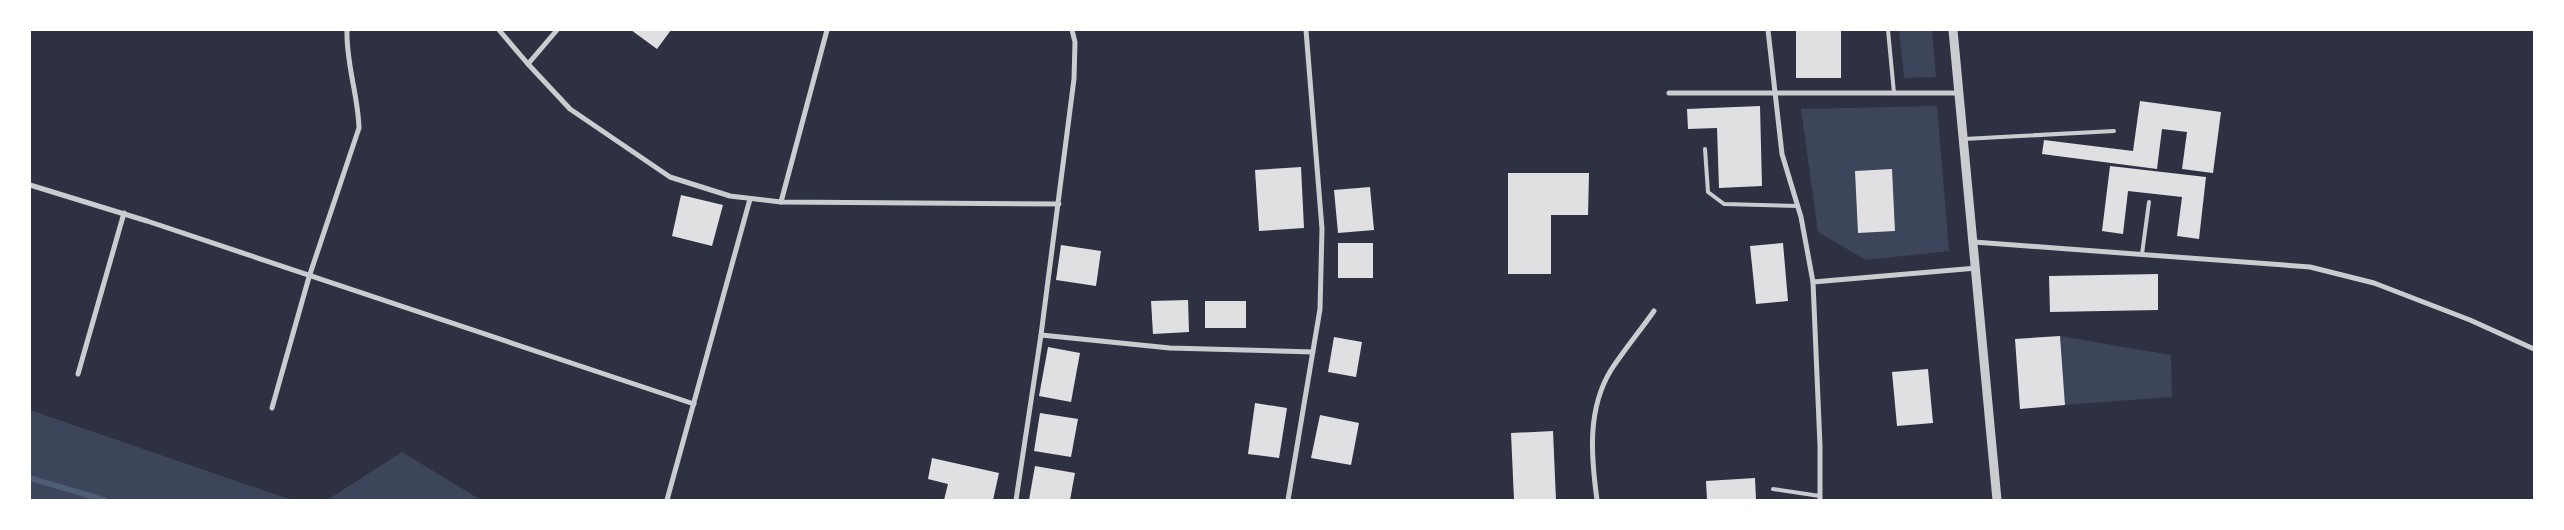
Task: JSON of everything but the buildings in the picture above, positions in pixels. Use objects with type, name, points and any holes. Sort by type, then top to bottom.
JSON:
[{"type":"street","points":[[272,408],[309,277],[359,128],[358,107],[350,74],[347,30]]},
{"type":"street","points":[[499,30],[570,109],[670,177],[730,196],[781,202],[1059,204]]},
{"type":"street","points":[[528,64],[557,30]]},
{"type":"street","points":[[781,202],[827,30]]},
{"type":"street","points":[[1016,500],[1041,335],[1074,80],[1075,42],[1072,30]]},
{"type":"street","points":[[1288,500],[1320,309],[1322,230],[1306,30]]},
{"type":"street","points":[[1768,30],[1782,154],[1798,206],[1813,282],[1820,498]]},
{"type":"street","points":[[1953,30],[1977,268],[1997,500]]},
{"type":"street","points":[[1669,94],[1959,93]]},
{"type":"street","points":[[30,185],[124,214],[694,404]]},
{"type":"street","points":[[667,500],[750,199]]},
{"type":"street","points":[[78,374],[124,214]]},
{"type":"street","points":[[1974,242],[2283,264],[2341,274],[2374,283],[2470,320],[2534,349]]},
{"type":"street","points":[[1813,282],[1977,268]]},
{"type":"street","points":[[1597,500],[1591,457],[1595,410],[1610,371],[1654,311]]},
{"type":"street","points":[[1041,335],[1170,348],[1313,352]]},
{"type":"lane","points":[[1888,30],[1894,93]]},
{"type":"lane","points":[[1964,139],[2114,131]]},
{"type":"lane","points":[[1705,149],[1708,192],[1715,199],[1724,204],[1798,206]]},
{"type":"lane","points":[[2142,254],[2149,202]]},
{"type":"lane","points":[[1773,488],[1820,498]]},
{"type":"shaded area","points":[[1899,30],[1932,30],[1936,77],[1904,78]]},
{"type":"shaded area","points":[[1937,106],[1949,251],[1866,260],[1818,232],[1801,109]]},
{"type":"shaded area","points":[[2060,336],[2171,355],[2172,397],[2065,405]]},
{"type":"shaded area","points":[[30,410],[292,500],[30,500]]},
{"type":"shaded area","points":[[402,452],[481,500],[327,500]]},
{"type":"waterway","points":[[30,478],[104,500]]}]
